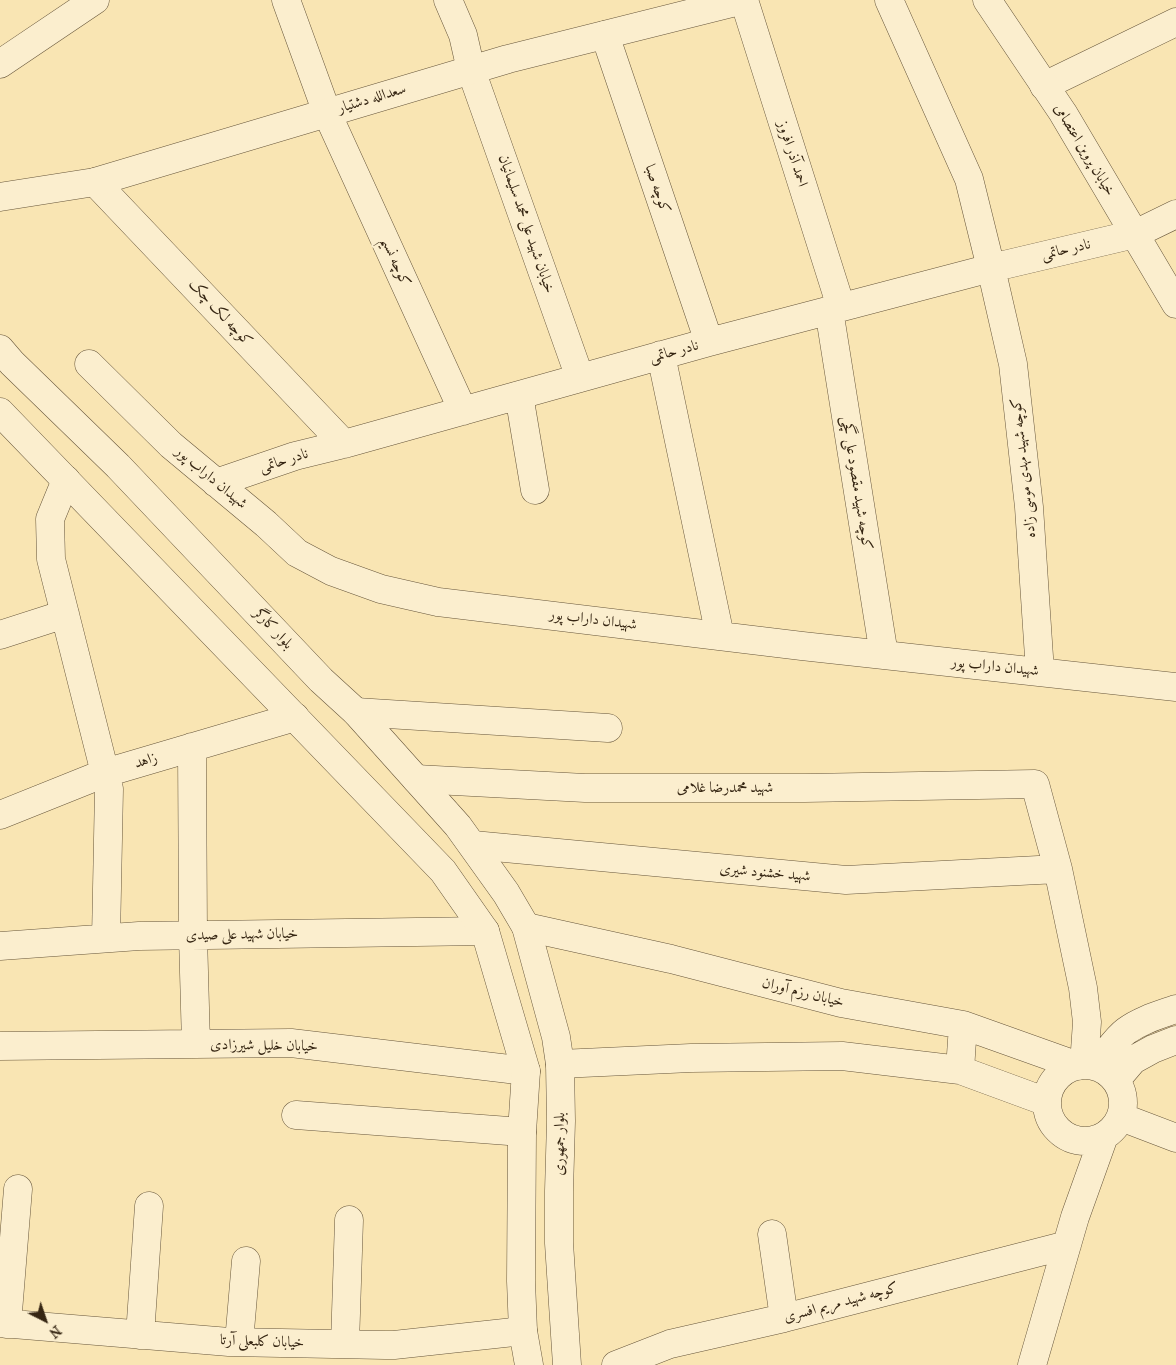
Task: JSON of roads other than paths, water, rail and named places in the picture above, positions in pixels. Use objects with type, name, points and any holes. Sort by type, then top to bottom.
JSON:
[{"type":"street","points":[[0,64],[95,0]]},
{"type":"street","name":"کوچه نسیم","points":[[286,0],[327,112],[463,411]]},
{"type":"street","name":"خیابان شهید علی محمد سلیمانیان","points":[[448,0],[462,35],[471,70],[580,378]]},
{"type":"street","name":"سعدالله دشتیار","points":[[0,197],[95,182],[508,59],[744,0]]},
{"type":"street","name":"احمد آذر افروز","points":[[744,0],[835,309]]},
{"type":"street","name":"کوچه شهید مهدی موسی زاده","points":[[889,0],[969,179],[1013,364],[1029,508],[1040,672]]},
{"type":"street","name":"خیابان پروین اعتصامی","points":[[987,0],[1062,113],[1176,304]]},
{"type":"street","points":[[1044,86],[1176,22]]},
{"type":"street","name":"کوچه صبا","points":[[605,35],[709,342]]},
{"type":"street","name":"کوچه لک چک","points":[[95,182],[344,444]]},
{"type":"street","name":"نادر حاتمی","points":[[216,483],[295,456],[661,355],[991,268],[1135,234],[1176,214]]},
{"type":"street","name":"کوچه شهید مقصود علی گچی","points":[[835,309],[884,655]]},
{"type":"street","name":"بلوار کارگر","points":[[0,349],[118,466],[321,680],[356,712],[473,845],[506,892],[526,927]]},
{"type":"street","points":[[661,355],[720,636]]},
{"type":"street","name":"شهیدان داراب پور","points":[[89,364],[171,445],[266,524],[297,553],[331,571],[381,589],[438,602],[884,655],[1176,687]]},
{"type":"street","points":[[519,395],[535,490]]},
{"type":"street","points":[[2,416],[444,871],[485,931],[526,1071],[522,1132],[521,1281],[523,1331],[529,1365]]},
{"type":"street","points":[[66,480],[50,519],[51,559],[109,789],[106,938]]},
{"type":"street","points":[[0,635],[65,614]]},
{"type":"street","points":[[356,712],[608,728]]},
{"type":"street","name":"زاهد","points":[[0,815],[105,773],[295,717]]},
{"type":"street","points":[[192,747],[193,936],[196,1044]]},
{"type":"street","name":"شهید محمدرضا غلامی","points":[[416,779],[585,788],[805,788],[1035,784],[1058,869]]},
{"type":"street","name":"شهید خشنود شیری","points":[[473,845],[846,880],[1058,869]]},
{"type":"street","points":[[1032,1365],[1075,1217],[1112,1126],[1124,1104],[1122,1092],[1094,1069],[1083,988],[1058,869]]},
{"type":"street","name":"خیابان رزم آوران","points":[[485,931],[526,927],[671,959],[841,1003],[963,1025],[1094,1069]]},
{"type":"street","name":"بلوار جمهوری","points":[[526,927],[556,1037],[560,1064],[559,1243],[567,1365]]},
{"type":"street","name":"خیابان شهید علی صیدی","points":[[0,946],[139,936],[485,931]]},
{"type":"street","points":[[1094,1069],[1125,1032],[1159,1014],[1176,1009]]},
{"type":"street","points":[[960,1070],[963,1025]]},
{"type":"street","points":[[1176,1040],[1153,1049],[1133,1060],[1094,1069],[1063,1072],[1052,1086],[1047,1102],[1050,1118],[1059,1131],[1073,1139],[1088,1141],[1112,1126],[1176,1138]]},
{"type":"street","name":"خیابان خلیل شیرزادی","points":[[0,1046],[291,1043],[526,1071],[560,1064]]},
{"type":"street","points":[[560,1064],[691,1058],[842,1056],[960,1070],[1047,1102]]},
{"type":"street","points":[[296,1115],[522,1132]]},
{"type":"street","points":[[1073,1139],[1075,1217]]},
{"type":"street","points":[[4,1324],[18,1189]]},
{"type":"street","points":[[140,1335],[149,1206]]},
{"type":"street","points":[[345,1344],[349,1220]]},
{"type":"street","points":[[772,1234],[784,1318]]},
{"type":"street","name":"کوچه شهید مریم افسری","points":[[616,1365],[670,1344],[784,1318],[1067,1244]]},
{"type":"street","points":[[240,1342],[246,1261]]},
{"type":"street","name":"خیابان کلبعلی آرتا","points":[[4,1324],[240,1342],[345,1344],[385,1355],[394,1345],[523,1331]]}]
